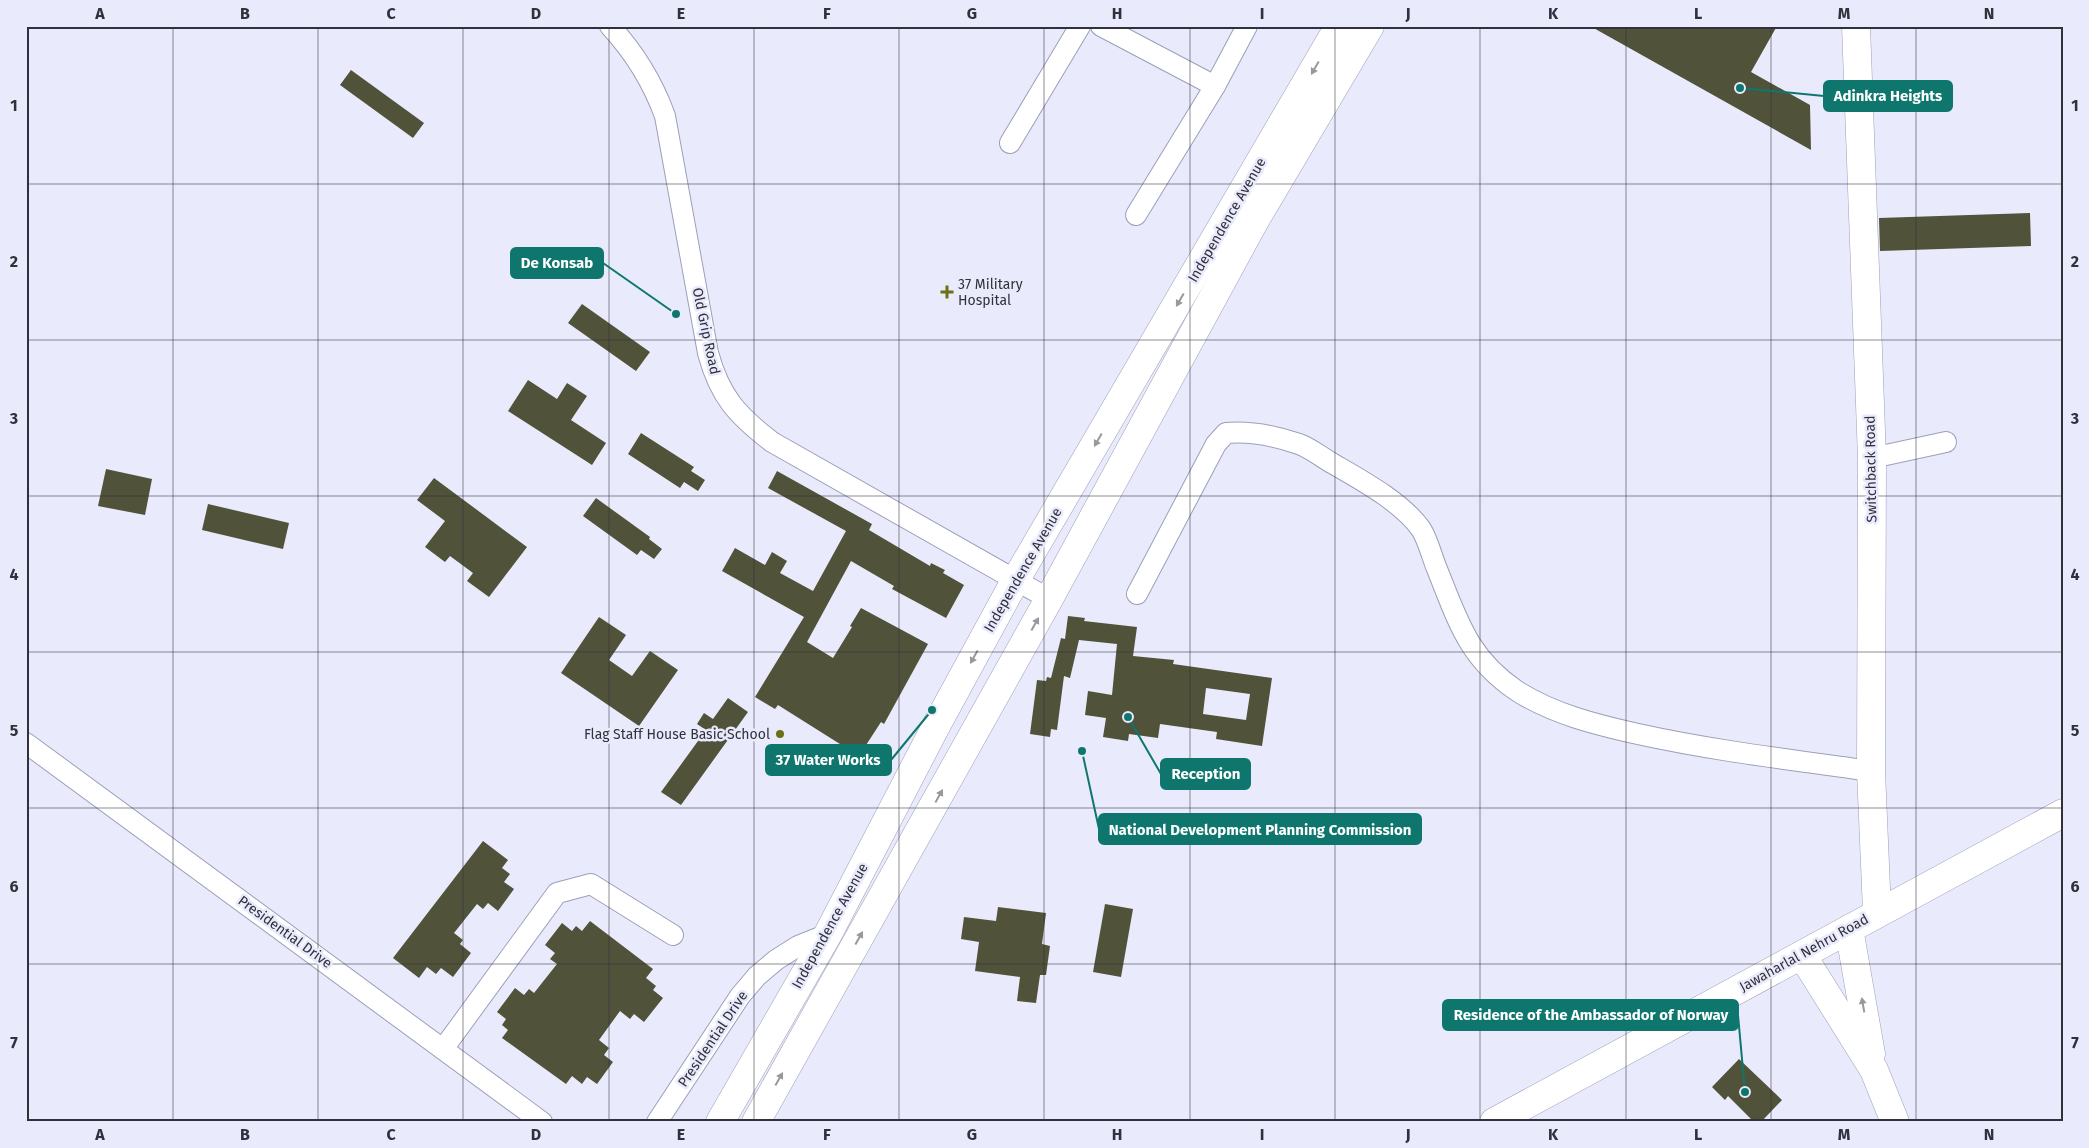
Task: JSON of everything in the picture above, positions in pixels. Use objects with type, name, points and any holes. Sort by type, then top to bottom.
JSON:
[{"type":"main road","name":"Independence Avenue","points":[[720,1122],[828,934],[936,726],[1015,581],[1339,26]]},
{"type":"main road","name":"Independence Avenue","points":[[756,1122],[1049,599],[1254,222],[1370,26]]},
{"type":"main road","name":"Switchback Road","points":[[1856,26],[1872,458],[1871,771],[1877,912]]},
{"type":"main road","name":"Jawaharlal Nehru Road","points":[[1494,1122],[1850,929],[1877,912],[1993,852],[2063,813]]},
{"type":"main road","points":[[1850,929],[1874,1070]]},
{"type":"main road","points":[[1802,955],[1874,1070],[1895,1122]]},
{"type":"street","name":"Old Grip Road","points":[[610,26],[627,47],[652,86],[665,116],[708,353],[715,378],[730,402],[746,422],[772,442],[1049,599]]},
{"type":"street","points":[[1010,143],[1080,26]]},
{"type":"street","points":[[1101,26],[1215,86]]},
{"type":"street","points":[[1136,214],[1215,86],[1247,26]]},
{"type":"street","points":[[1137,594],[1216,444],[1226,432],[1243,432],[1271,436],[1302,445],[1363,482],[1403,510],[1421,530],[1458,624],[1476,656],[1494,674],[1518,691],[1553,710],[1608,727],[1656,738],[1684,744],[1871,771]]},
{"type":"street","points":[[1872,458],[1946,442]]},
{"type":"street","name":"Presidential Drive","points":[[26,744],[542,1122]]},
{"type":"street","points":[[443,1049],[557,893],[591,884],[673,935]]},
{"type":"street","name":"Presidential Drive","points":[[657,1122],[740,996],[757,976],[776,960],[798,946],[828,934]]},
{"type":"building","points":[[1590,26],[1777,26],[1751,72],[1810,105],[1811,150]]},
{"type":"building","points":[[351,70],[424,123],[413,138],[340,85]]},
{"type":"building","points":[[2030,213],[2031,246],[1880,251],[1879,218]]},
{"type":"building","points":[[582,304],[650,352],[636,371],[568,323]]},
{"type":"building","points":[[528,380],[557,399],[567,383],[587,396],[571,420],[606,443],[592,465],[508,411]]},
{"type":"building","points":[[641,433],[694,467],[691,471],[705,480],[698,491],[684,482],[680,488],[628,454]]},
{"type":"building","points":[[106,469],[152,479],[145,515],[98,506]]},
{"type":"building","points":[[777,471],[872,524],[869,530],[930,566],[931,563],[945,570],[943,573],[964,585],[946,618],[892,589],[894,586],[851,561],[807,642],[833,658],[861,608],[928,644],[884,724],[881,722],[859,756],[778,705],[775,709],[755,697],[804,617],[722,571],[735,548],[765,565],[772,552],[787,561],[780,573],[813,591],[846,531],[768,488]]},
{"type":"building","points":[[434,478],[527,547],[489,597],[467,581],[473,573],[450,556],[445,562],[425,547],[445,521],[417,500]]},
{"type":"building","points":[[596,498],[650,537],[649,539],[662,549],[654,559],[641,550],[637,555],[583,516]]},
{"type":"building","points":[[208,504],[289,523],[283,549],[202,530]]},
{"type":"building","points":[[1068,616],[1085,618],[1084,621],[1137,627],[1133,656],[1174,660],[1173,664],[1272,678],[1262,746],[1216,739],[1217,732],[1160,724],[1158,738],[1129,734],[1128,741],[1103,737],[1106,718],[1085,715],[1088,691],[1112,695],[1117,644],[1079,640],[1070,678],[1064,676],[1057,730],[1051,729],[1050,737],[1030,734],[1037,680],[1046,681],[1047,677],[1051,678],[1061,638],[1065,639]],"holes":[[[1206,688],[1250,694],[1246,720],[1203,714]]]},
{"type":"building","points":[[599,617],[626,635],[609,660],[632,676],[650,651],[678,670],[639,726],[561,673]]},
{"type":"building","points":[[728,698],[748,712],[681,805],[661,792],[706,730],[697,724],[704,713],[713,719]]},
{"type":"building","points":[[483,841],[508,860],[502,868],[510,874],[504,882],[514,889],[498,911],[488,903],[483,909],[477,904],[454,933],[463,940],[460,944],[471,953],[453,977],[441,968],[436,974],[427,967],[419,978],[393,958]]},
{"type":"building","points":[[1105,904],[1133,909],[1121,977],[1093,972]]},
{"type":"building","points":[[998,907],[1046,913],[1042,944],[1050,946],[1046,975],[1040,975],[1036,1003],[1017,1001],[1020,977],[975,971],[979,942],[961,939],[964,917],[996,921]]},
{"type":"building","points":[[590,921],[653,969],[646,978],[656,986],[653,990],[663,998],[644,1022],[634,1014],[630,1019],[620,1011],[599,1040],[609,1048],[604,1055],[613,1062],[597,1084],[587,1077],[582,1084],[572,1076],[566,1084],[502,1038],[508,1030],[502,1025],[506,1019],[497,1012],[515,988],[524,995],[529,989],[534,993],[557,964],[550,959],[555,953],[545,945],[562,923],[572,931],[576,926],[582,931]]},
{"type":"building","points":[[1739,1059],[1782,1100],[1761,1122],[1754,1122],[1728,1096],[1725,1100],[1712,1087]]},
{"type":"place","name":"Adinkra Heights","points":[[1740,88]]},
{"type":"place","name":"37 Military Hospital","points":[[947,292]]},
{"type":"place","name":"De Konsab","points":[[676,314]]},
{"type":"place","name":"37 Water Works","points":[[932,710]]},
{"type":"place","name":"Reception","points":[[1128,717]]},
{"type":"place","name":"Flag Staff House Basic School","points":[[780,734]]},
{"type":"place","name":"National Development Planning Commission","points":[[1082,751]]},
{"type":"place","name":"Residence of the Ambassador of Norway","points":[[1745,1092]]}]
